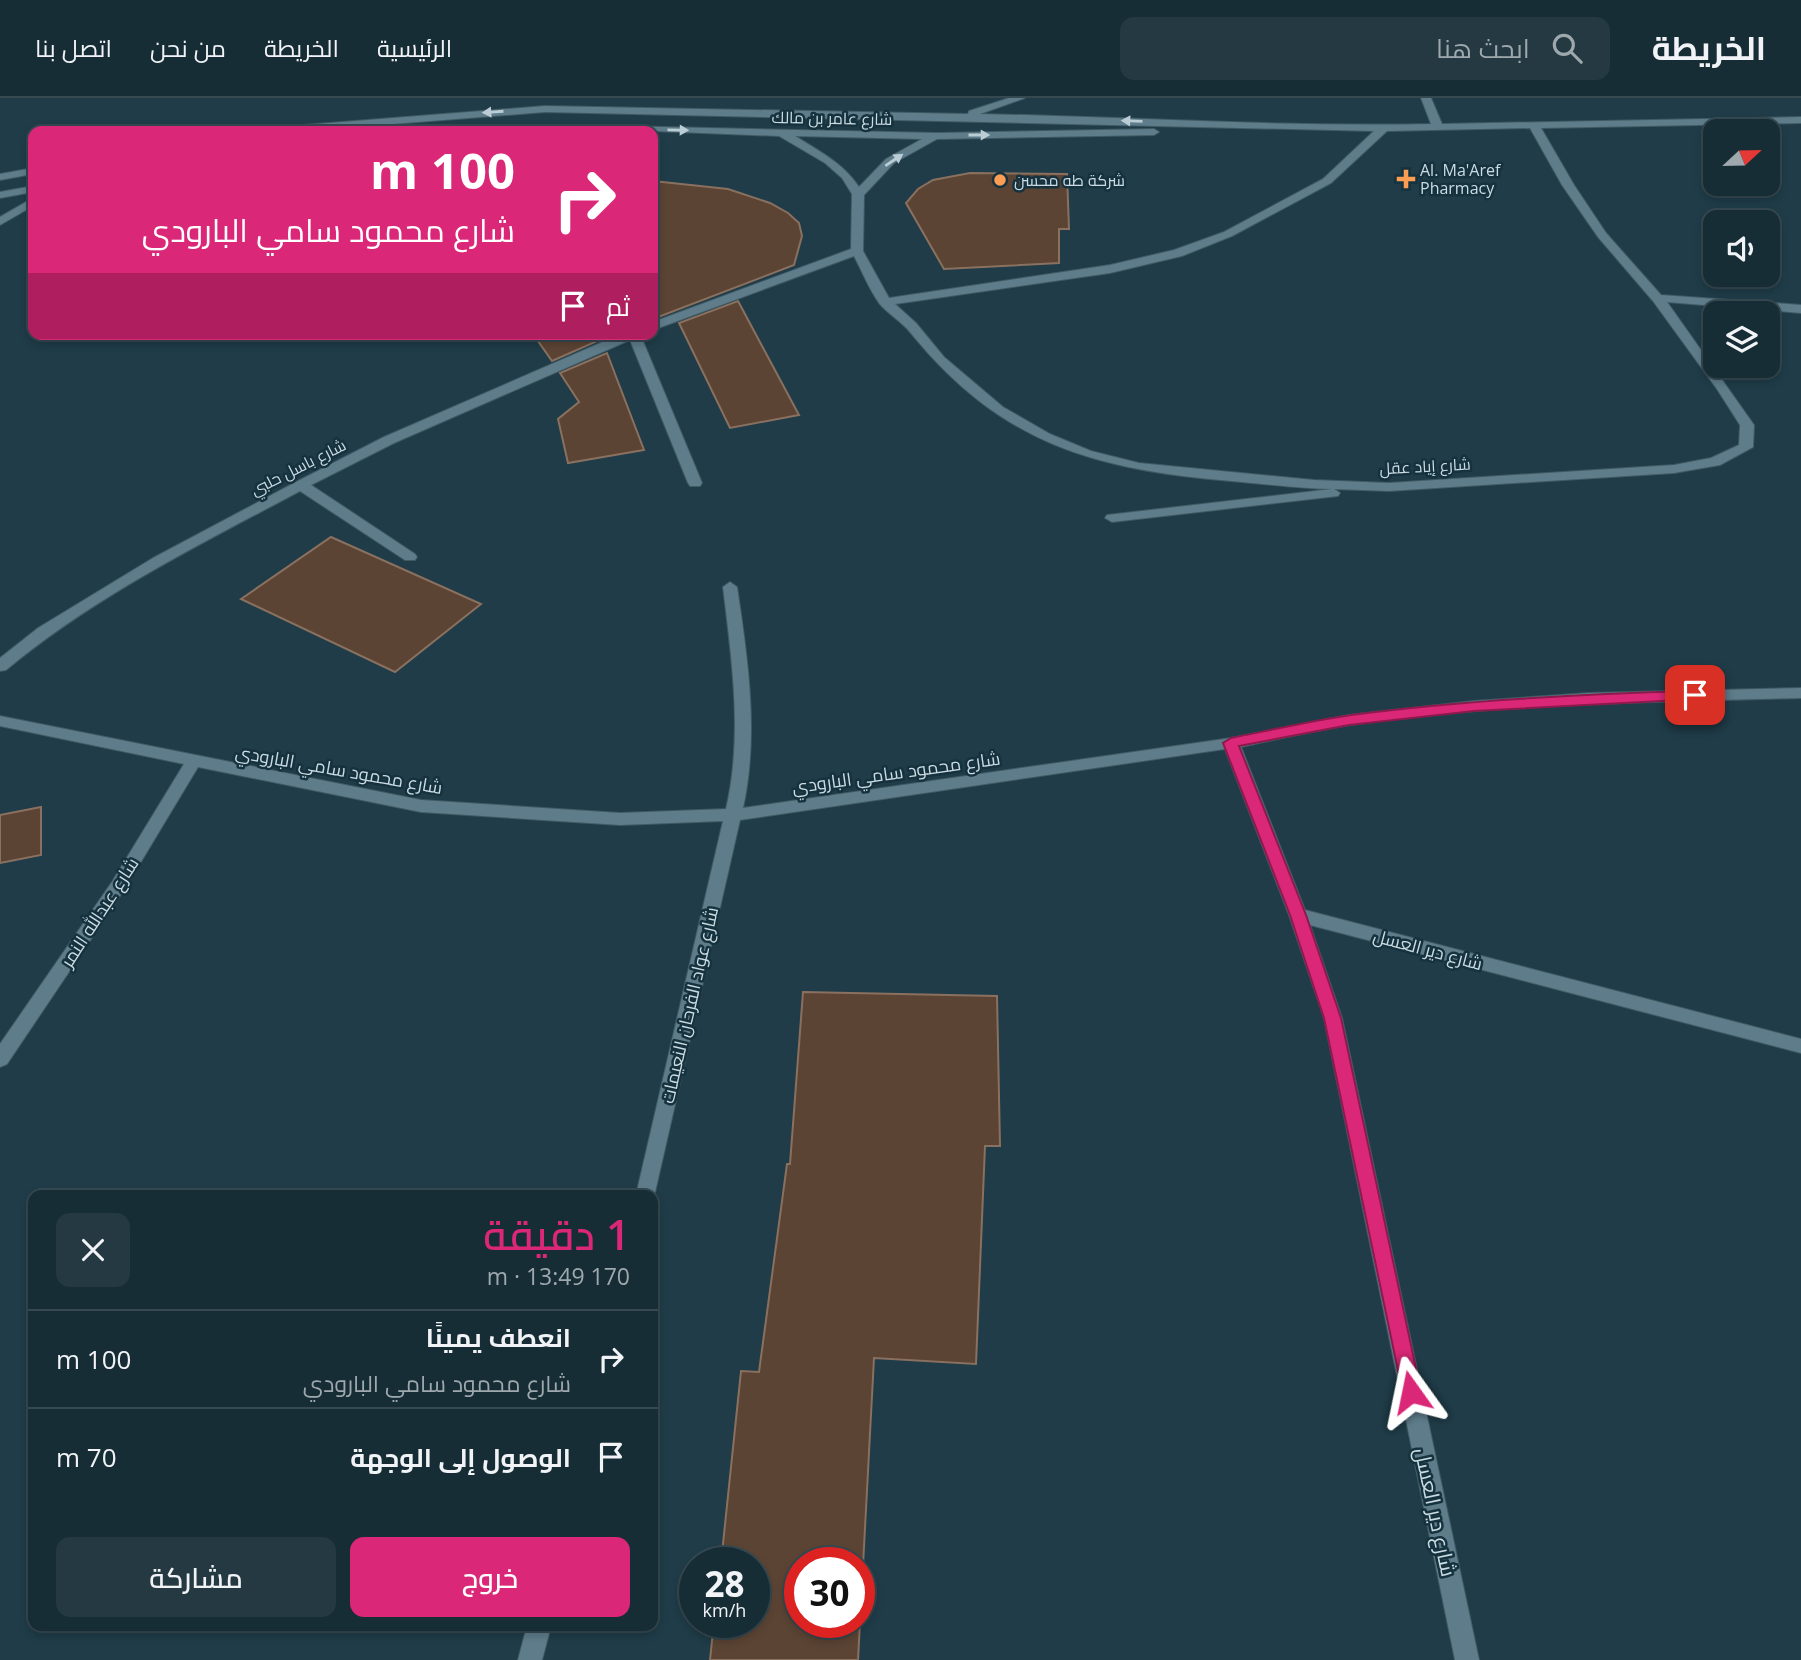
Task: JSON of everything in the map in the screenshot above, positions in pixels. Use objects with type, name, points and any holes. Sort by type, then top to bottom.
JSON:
[{"type":"street","points":[[953,118],[1020,98]]},
{"type":"street","points":[[1426,98],[1438,128]]},
{"type":"street","name":"شارع عامر بن مالك","points":[[349,126],[463,110],[558,109],[1127,121],[1200,126],[1384,128],[1801,120]]},
{"type":"street","points":[[463,110],[464,126]]},
{"type":"street","name":"شارع عامر بن مالك","points":[[658,130],[938,136],[1113,134],[1200,126]]},
{"type":"street","name":"شارع إياد عقل","points":[[858,194],[857,251],[885,302],[912,326],[939,360],[998,410],[1045,437],[1086,454],[1139,467],[1185,473],[1314,484],[1389,487],[1674,469],[1715,462],[1746,447],[1747,425],[1657,298],[1602,236],[1568,185],[1535,127]]},
{"type":"street","points":[[885,302],[1110,269],[1178,253],[1228,234],[1327,181],[1384,128]]},
{"type":"street","points":[[780,132],[829,160],[846,176],[858,194],[890,162],[938,136]]},
{"type":"street","points":[[0,177],[28,172]]},
{"type":"street","points":[[0,195],[28,190]]},
{"type":"street","points":[[0,222],[28,204]]},
{"type":"street","points":[[658,324],[857,251]]},
{"type":"street","points":[[1657,298],[1801,309]]},
{"type":"street","name":"شارع باسل حلبي","points":[[0,666],[43,631],[158,561],[301,485],[389,440],[619,340]]},
{"type":"street","points":[[635,340],[695,483]]},
{"type":"street","points":[[301,485],[410,557]]},
{"type":"street","points":[[1112,518],[1389,487]]},
{"type":"street","name":"شارع عواد الفرحان النعيمات","points":[[647,1190],[733,815],[743,758],[740,655],[730,587]]},
{"type":"street","name":"شارع محمود سامي البارودي","points":[[0,721],[421,806],[620,820],[733,815],[1231,743],[1349,720],[1474,706],[1589,698],[1801,692]]},
{"type":"street","name":"شارع دير العسل","points":[[1231,743],[1298,915],[1332,1018],[1467,1660]]},
{"type":"street","name":"شارع عبدالله النمر","points":[[0,1059],[118,886],[193,762]]},
{"type":"street","name":"شارع دير العسل","points":[[1298,915],[1801,1046]]},
{"type":"street","points":[[530,1660],[538,1631]]},
{"type":"building","points":[[970,173],[1067,174],[1069,229],[1059,229],[1059,263],[944,269],[906,203],[918,189],[933,180]]},
{"type":"building","points":[[658,182],[728,189],[770,203],[788,213],[799,223],[802,236],[794,265],[658,317]]},
{"type":"building","points":[[738,301],[799,415],[730,428],[679,323]]},
{"type":"building","points":[[537,340],[600,340],[552,361]]},
{"type":"building","points":[[607,353],[644,450],[568,463],[558,419],[579,402],[560,373]]},
{"type":"building","points":[[331,537],[481,604],[395,672],[241,599]]},
{"type":"building","points":[[41,807],[41,855],[0,863],[0,815]]},
{"type":"building","points":[[803,992],[997,996],[1000,1146],[985,1146],[976,1364],[874,1358],[864,1547],[784,1547],[784,1638],[859,1638],[858,1660],[710,1660],[712,1638],[770,1638],[770,1547],[723,1547],[741,1371],[759,1372],[787,1164],[790,1164]]},
{"type":"place","name":"Al. Ma'Aref Pharmacy","points":[[1406,179]]},
{"type":"place","name":"شركة طه محسن","points":[[1000,180]]},
{"type":"route","points":[[1411,1392],[1332,1018],[1298,915],[1231,743],[1349,720],[1474,706],[1589,698],[1695,695]]}]
